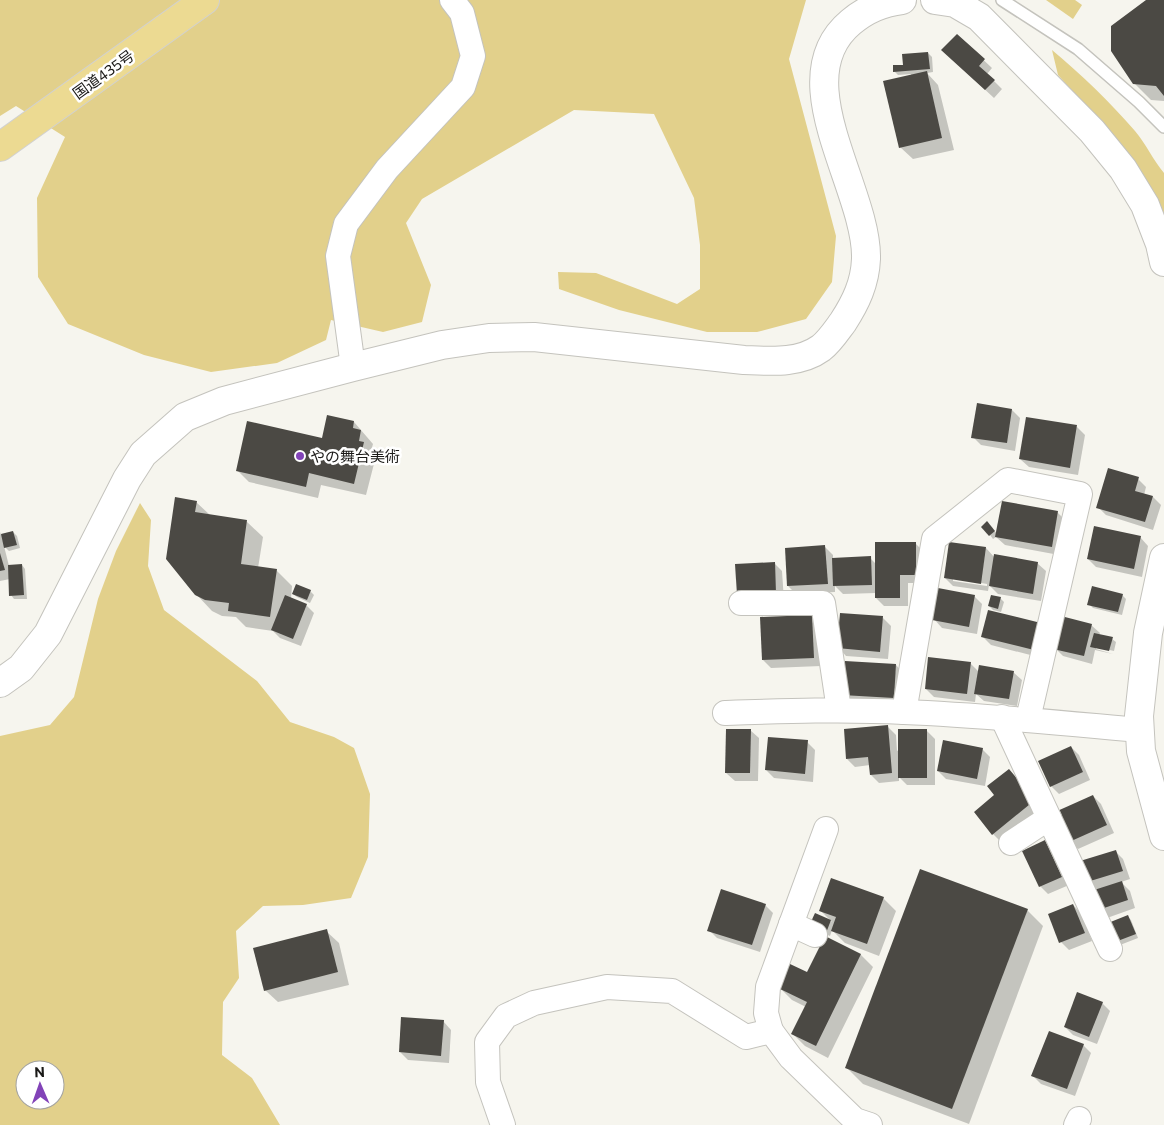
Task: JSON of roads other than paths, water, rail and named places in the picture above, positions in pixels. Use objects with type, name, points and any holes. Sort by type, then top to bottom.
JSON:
[{"type":"highway","name":"国道435号","points":[[0,147],[205,0]]},
{"type":"street","points":[[353,367],[338,256],[346,224],[387,170],[463,87],[473,56],[462,13],[452,0]]},
{"type":"street","points":[[0,682],[21,668],[48,634],[127,479],[143,454],[184,417],[224,401],[353,367],[442,345],[489,338],[534,337],[744,360],[776,361],[798,359],[821,348],[836,332],[850,311],[862,287],[866,258],[862,223],[832,134],[825,102],[825,70],[830,50],[842,29],[858,16],[876,6],[902,0]]},
{"type":"street","points":[[949,1],[979,17],[1092,131],[1123,169],[1145,205],[1160,244],[1164,262]]},
{"type":"street","points":[[904,712],[934,539],[1008,480],[1080,494],[1028,719]]},
{"type":"street","points":[[1164,558],[1148,633],[1139,716],[1141,751],[1164,836]]},
{"type":"street","points":[[741,603],[823,603],[839,710]]},
{"type":"street","points":[[725,713],[839,710],[904,712],[1002,717],[1140,730]]},
{"type":"street","points":[[1002,717],[1110,949]]},
{"type":"street","points":[[1011,843],[1049,818]]},
{"type":"street","points":[[826,829],[768,987],[766,1012],[771,1031],[791,1058],[856,1120],[870,1125]]},
{"type":"street","points":[[791,924],[815,935]]},
{"type":"street","points":[[503,1125],[488,1082],[487,1042],[506,1016],[534,1002],[607,988],[672,992],[746,1037],[771,1031]]},
{"type":"lane","points":[[1002,0],[1078,49],[1139,102],[1164,127]]},
{"type":"place","name":"やの舞台美術","points":[[300,456]]}]
